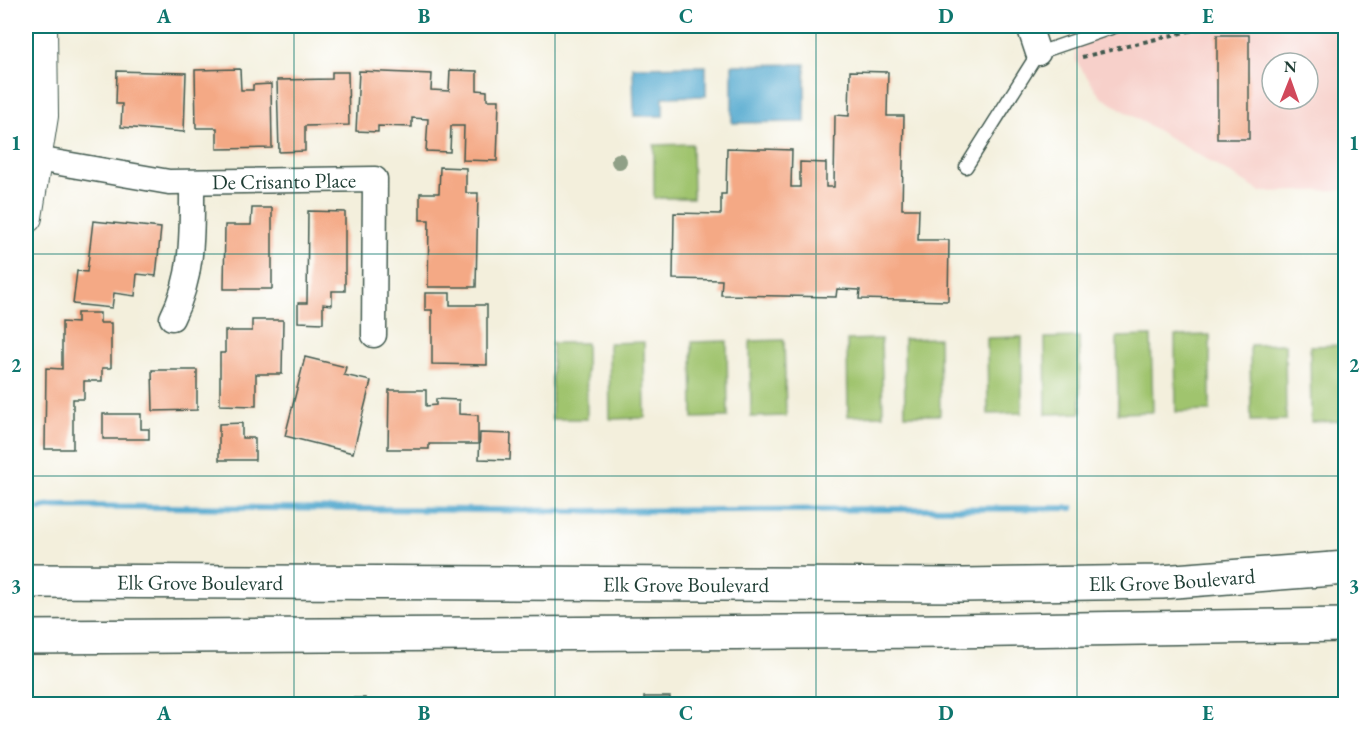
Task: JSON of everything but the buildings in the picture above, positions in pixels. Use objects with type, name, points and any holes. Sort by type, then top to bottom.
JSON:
[{"type":"main road","name":"Elk Grove Boulevard","points":[[26,581],[963,585],[1162,582],[1346,568]]},
{"type":"main road","points":[[26,637],[938,631],[1346,625]]},
{"type":"street","points":[[26,217],[42,116],[41,26]]},
{"type":"street","points":[[1029,26],[1038,53]]},
{"type":"street","name":"De Crisanto Place","points":[[37,159],[169,182],[375,179],[374,335]]},
{"type":"street","points":[[172,318],[187,281],[191,253],[192,183]]},
{"type":"lane","points":[[966,166],[1038,53],[1103,28],[1117,26]]},
{"type":"path","points":[[1072,60],[1210,26]]},
{"type":"shaded area","points":[[1064,26],[1345,26],[1345,190],[1261,192],[1101,97],[1076,61],[1074,38]]},
{"type":"green space","points":[[692,144],[693,198],[654,198],[654,145]]},
{"type":"green space","points":[[1210,335],[1210,411],[1176,412],[1175,336]]},
{"type":"green space","points":[[1151,336],[1153,412],[1118,413],[1117,337]]},
{"type":"green space","points":[[1022,337],[1022,413],[988,414],[987,338]]},
{"type":"green space","points":[[1079,337],[1081,413],[1046,414],[1045,338]]},
{"type":"green space","points":[[939,338],[940,415],[905,415],[904,339]]},
{"type":"green space","points":[[881,339],[883,415],[848,416],[847,340]]},
{"type":"green space","points":[[784,340],[786,416],[751,417],[750,341]]},
{"type":"green space","points":[[727,341],[728,417],[693,418],[692,342]]},
{"type":"green space","points":[[644,342],[645,418],[610,419],[609,343]]},
{"type":"green space","points":[[552,343],[586,343],[587,419],[552,419]]},
{"type":"green space","points":[[1285,344],[1286,420],[1251,421],[1250,345]]},
{"type":"green space","points":[[1345,345],[1345,421],[1311,422],[1310,346]]},
{"type":"water","points":[[805,64],[805,122],[732,123],[732,65]]},
{"type":"water","points":[[706,66],[706,96],[663,97],[663,116],[634,116],[633,67]]},
{"type":"waterway","points":[[40,508],[54,506],[573,511],[1072,508]]}]
